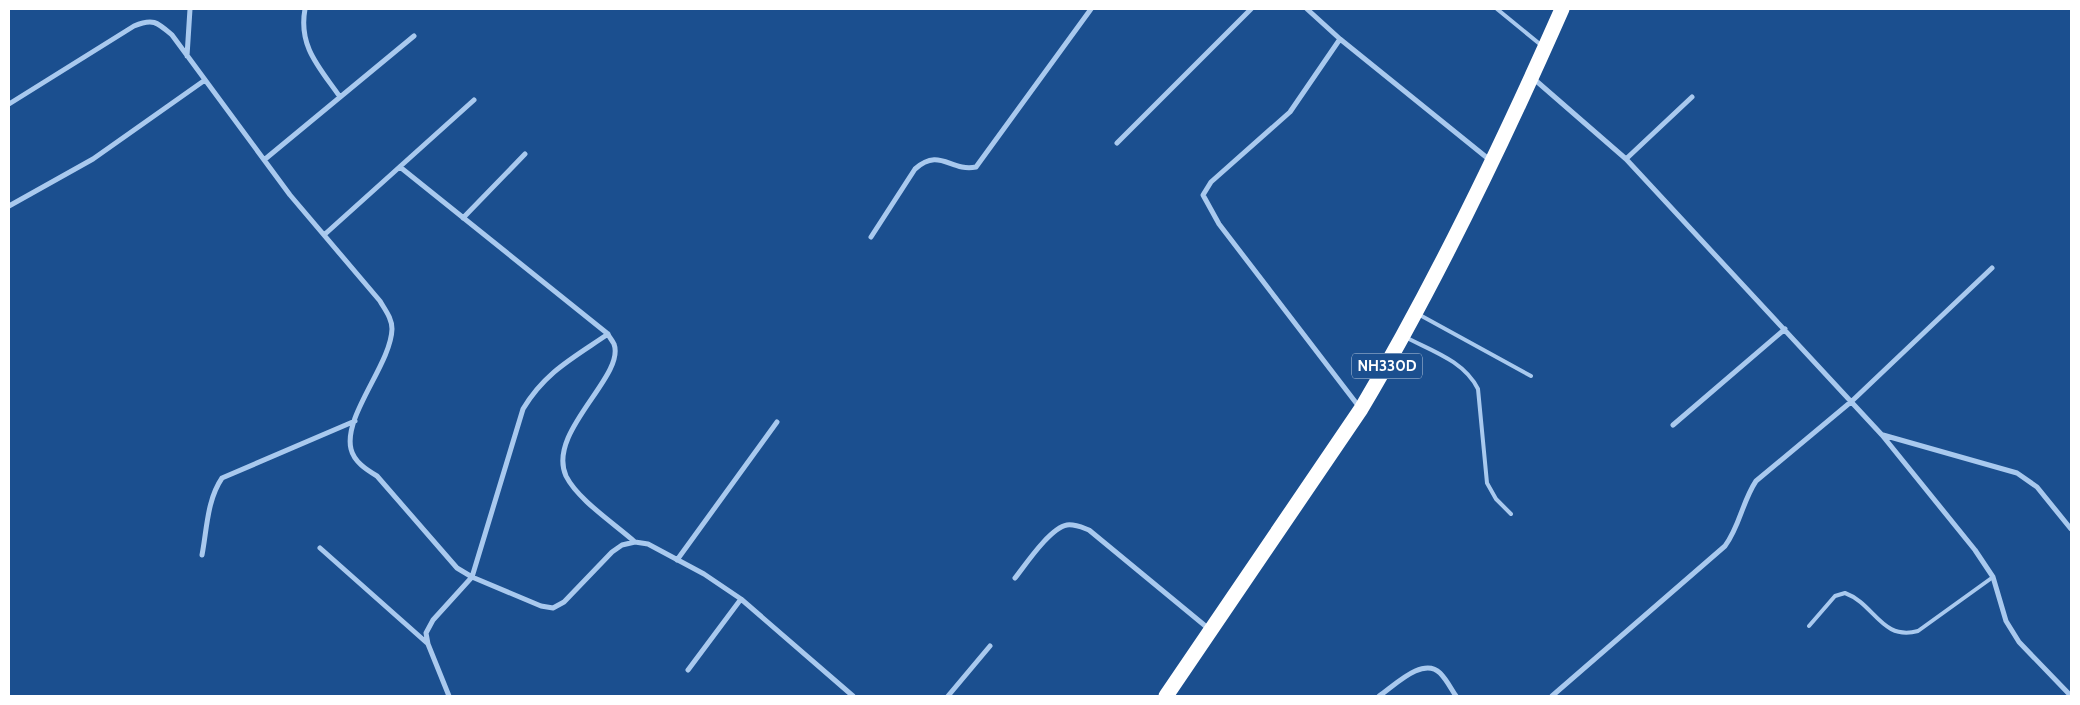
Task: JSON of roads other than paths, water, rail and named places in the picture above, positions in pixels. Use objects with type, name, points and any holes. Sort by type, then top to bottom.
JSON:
[{"type":"highway","name":"NH330D","points":[[1166,696],[1362,409],[1455,238],[1562,9]]},
{"type":"street","points":[[187,56],[190,9]]},
{"type":"street","points":[[305,9],[303,35],[308,50],[340,97]]},
{"type":"street","points":[[872,237],[915,169],[924,161],[938,158],[965,169],[976,167],[1090,9]]},
{"type":"street","points":[[1117,143],[1250,9]]},
{"type":"street","points":[[1307,9],[1340,39],[1492,162]]},
{"type":"street","points":[[9,104],[134,26],[147,21],[160,24],[172,35],[264,160],[390,316],[392,330],[388,345],[355,422],[351,435],[351,450],[360,465],[377,476],[457,568],[472,577],[541,606],[553,608],[564,602],[612,552],[622,545],[635,542],[648,544],[704,574],[741,599],[853,696]]},
{"type":"street","points":[[264,160],[414,36]]},
{"type":"street","points":[[1340,39],[1290,112],[1210,182],[1203,195],[1219,224],[1362,409]]},
{"type":"street","points":[[1531,77],[1626,159],[1882,435],[1976,550],[1993,577],[2006,621],[2019,642],[2071,696]]},
{"type":"street","points":[[9,206],[93,159],[205,80]]},
{"type":"street","points":[[1626,159],[1692,97]]},
{"type":"street","points":[[324,235],[474,100]]},
{"type":"street","points":[[463,218],[525,154]]},
{"type":"street","points":[[400,168],[608,334],[614,345],[614,356],[609,369],[570,434],[563,454],[566,474],[575,490],[635,542]]},
{"type":"street","points":[[1552,696],[1725,546],[1735,532],[1746,496],[1756,481],[1852,402],[1992,268]]},
{"type":"street","points":[[1673,425],[1785,329]]},
{"type":"street","points":[[450,696],[428,644],[426,633],[433,620],[472,577],[523,409],[534,390],[548,375],[608,334]]},
{"type":"street","points":[[202,554],[214,489],[222,478],[355,422]]},
{"type":"street","points":[[677,560],[776,422]]},
{"type":"street","points":[[1882,435],[2018,474],[2037,487],[2071,529]]},
{"type":"street","points":[[1014,578],[1051,535],[1064,526],[1076,525],[1089,530],[1211,631]]},
{"type":"street","points":[[320,548],[428,644]]},
{"type":"street","points":[[688,670],[741,599]]},
{"type":"street","points":[[948,696],[990,646]]},
{"type":"street","points":[[1380,696],[1423,668],[1433,668],[1441,674],[1456,696]]},
{"type":"lane","points":[[1497,9],[1544,48]]},
{"type":"lane","points":[[1416,312],[1531,376]]},
{"type":"lane","points":[[1403,336],[1464,367],[1472,376],[1478,389],[1487,483],[1496,499],[1511,514]]},
{"type":"lane","points":[[1809,626],[1835,596],[1845,593],[1854,597],[1889,630],[1906,634],[1918,631],[1993,577]]}]
